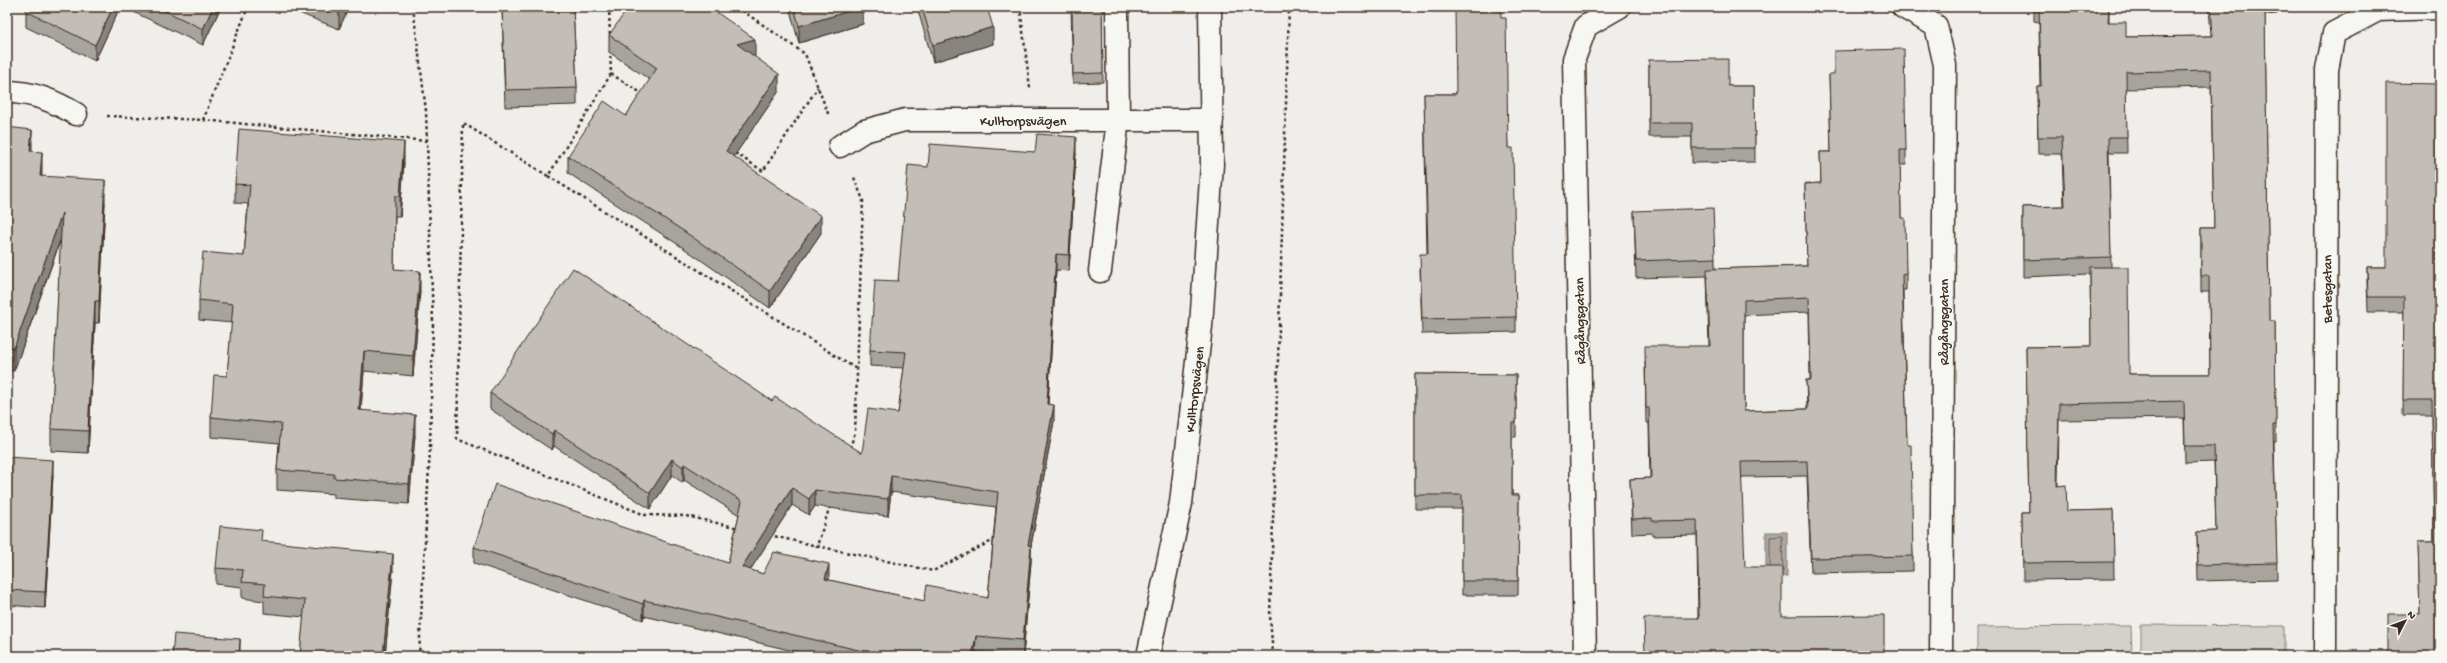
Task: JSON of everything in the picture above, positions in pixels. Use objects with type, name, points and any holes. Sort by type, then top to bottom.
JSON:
[{"type":"street","points":[[1100,271],[1118,119],[1117,7]]},
{"type":"street","name":"Kulltorpsvägen","points":[[1148,656],[1181,504],[1200,326],[1212,164],[1210,7]]},
{"type":"street","name":"Rågångsgatan","points":[[1585,656],[1574,59],[1586,26],[1619,7]]},
{"type":"street","name":"Rågångsgatan","points":[[1903,7],[1936,26],[1945,64],[1941,656]]},
{"type":"street","name":"Betesgatan","points":[[2325,656],[2327,70],[2334,33],[2378,10],[2440,8]]},
{"type":"street","points":[[7,92],[22,92],[39,96],[76,114]]},
{"type":"street","name":"Kulltorpsvägen","points":[[840,146],[864,131],[905,120],[1212,120]]},
{"type":"path","points":[[204,120],[248,7]]},
{"type":"path","points":[[413,7],[427,141],[433,323],[430,447],[419,656]]},
{"type":"path","points":[[548,176],[611,74],[609,7]]},
{"type":"path","points":[[737,7],[805,54],[840,146],[864,200],[855,432],[848,454]]},
{"type":"path","points":[[1020,7],[1033,119]]},
{"type":"path","points":[[1273,656],[1270,616],[1289,7]]},
{"type":"path","points":[[611,74],[644,95]]},
{"type":"path","points":[[730,150],[763,171],[818,87]]},
{"type":"path","points":[[76,114],[204,120],[427,141]]},
{"type":"path","points":[[740,528],[686,516],[645,515],[457,439],[463,123],[858,370]]},
{"type":"path","points":[[817,546],[831,503]]},
{"type":"path","points":[[763,534],[933,571],[996,539]]},
{"type":"shaded area","points":[[2141,625],[2284,626],[2284,656],[2141,656]]},
{"type":"shaded area","points":[[2131,626],[2132,656],[1977,656],[1977,627]]},
{"type":"water","points":[[1766,532],[1787,532],[1787,576],[1766,576]]},
{"type":"building","points":[[28,7],[113,7],[95,45],[26,11]]},
{"type":"building","points":[[157,7],[213,7],[203,29]]},
{"type":"building","points":[[324,7],[342,7],[339,13]]},
{"type":"building","points":[[502,7],[573,7],[577,88],[505,90]]},
{"type":"building","points":[[629,7],[709,7],[755,39],[737,44],[779,74],[726,151],[821,216],[770,291],[685,232],[568,156],[604,101],[626,116],[657,68],[609,35]]},
{"type":"building","points":[[794,7],[863,7],[799,26]]},
{"type":"building","points":[[922,7],[987,7],[993,27],[933,45]]},
{"type":"building","points":[[1072,7],[1102,7],[1103,73],[1073,74]]},
{"type":"building","points":[[1455,7],[1501,7],[1501,18],[1506,18],[1508,148],[1513,148],[1516,317],[1422,319],[1420,254],[1428,254],[1424,94],[1456,94]]},
{"type":"building","points":[[2039,7],[2109,7],[2108,22],[2126,22],[2126,37],[2213,36],[2211,7],[2265,7],[2269,321],[2275,321],[2276,425],[2273,425],[2277,563],[2198,565],[2197,532],[2216,531],[2214,446],[2185,446],[2184,401],[2059,404],[2057,486],[2066,485],[2067,511],[2113,510],[2114,562],[2023,563],[2022,512],[2029,512],[2026,347],[2091,346],[2090,267],[2128,267],[2129,374],[2210,374],[2209,276],[2201,276],[2201,228],[2214,228],[2211,70],[2126,72],[2127,137],[2108,137],[2111,257],[2023,260],[2023,207],[2065,206],[2062,137],[2038,137],[2037,86],[2041,86]]},
{"type":"building","points":[[1904,49],[1906,150],[1900,150],[1901,218],[1905,218],[1906,274],[1902,275],[1907,445],[1911,445],[1913,556],[1811,558],[1807,461],[1741,462],[1745,567],[1782,567],[1782,616],[1884,615],[1884,656],[1645,656],[1644,618],[1699,618],[1697,520],[1652,521],[1652,518],[1632,519],[1630,479],[1651,478],[1649,408],[1646,408],[1645,346],[1710,346],[1707,269],[1807,266],[1805,184],[1821,183],[1820,152],[1831,152],[1829,74],[1834,74],[1834,51]],"holes":[[[1809,297],[1811,380],[1806,380],[1808,409],[1744,411],[1744,300]]]},
{"type":"building","points":[[1728,59],[1728,86],[1754,86],[1755,148],[1692,148],[1692,123],[1649,123],[1649,60]]},
{"type":"building","points":[[2386,83],[2440,84],[2440,656],[2388,656],[2388,614],[2420,614],[2418,542],[2434,542],[2432,400],[2403,400],[2404,297],[2368,297],[2367,267],[2386,267]]},
{"type":"building","points":[[7,127],[32,130],[30,151],[42,152],[40,176],[105,180],[99,301],[95,301],[88,431],[51,429],[62,213],[14,348],[7,348]]},
{"type":"building","points":[[239,129],[404,142],[400,196],[395,196],[394,269],[420,271],[413,356],[364,351],[359,410],[415,415],[409,484],[334,478],[334,474],[277,470],[281,424],[211,417],[214,375],[227,376],[233,304],[199,300],[203,252],[244,256],[250,185],[235,184]]},
{"type":"building","points":[[1037,134],[1076,137],[1069,255],[1056,254],[1047,404],[1054,405],[1028,545],[1031,546],[1023,640],[976,636],[972,656],[884,656],[644,600],[643,604],[474,547],[495,484],[728,563],[742,501],[684,464],[683,467],[672,459],[650,493],[554,430],[552,434],[490,393],[573,268],[772,401],[775,397],[862,453],[868,409],[898,413],[906,352],[870,350],[875,280],[898,281],[908,165],[928,167],[930,144],[1035,152]],"holes":[[[891,476],[998,492],[988,598],[927,585],[924,601],[825,579],[829,564],[774,552],[763,574],[742,567],[792,488],[809,499],[815,490],[888,499]]]},
{"type":"building","points":[[1713,208],[1715,258],[1636,261],[1634,211]]},
{"type":"building","points":[[1415,374],[1516,375],[1516,423],[1512,423],[1512,495],[1519,495],[1518,581],[1462,581],[1462,495],[1415,495]]},
{"type":"building","points":[[7,457],[53,460],[45,592],[7,590]]},
{"type":"building","points":[[220,526],[262,530],[261,541],[393,554],[383,656],[300,656],[305,600],[264,596],[265,584],[242,582],[243,570],[216,568]]},
{"type":"building","points":[[174,634],[240,639],[239,654],[260,656],[172,656]]}]
